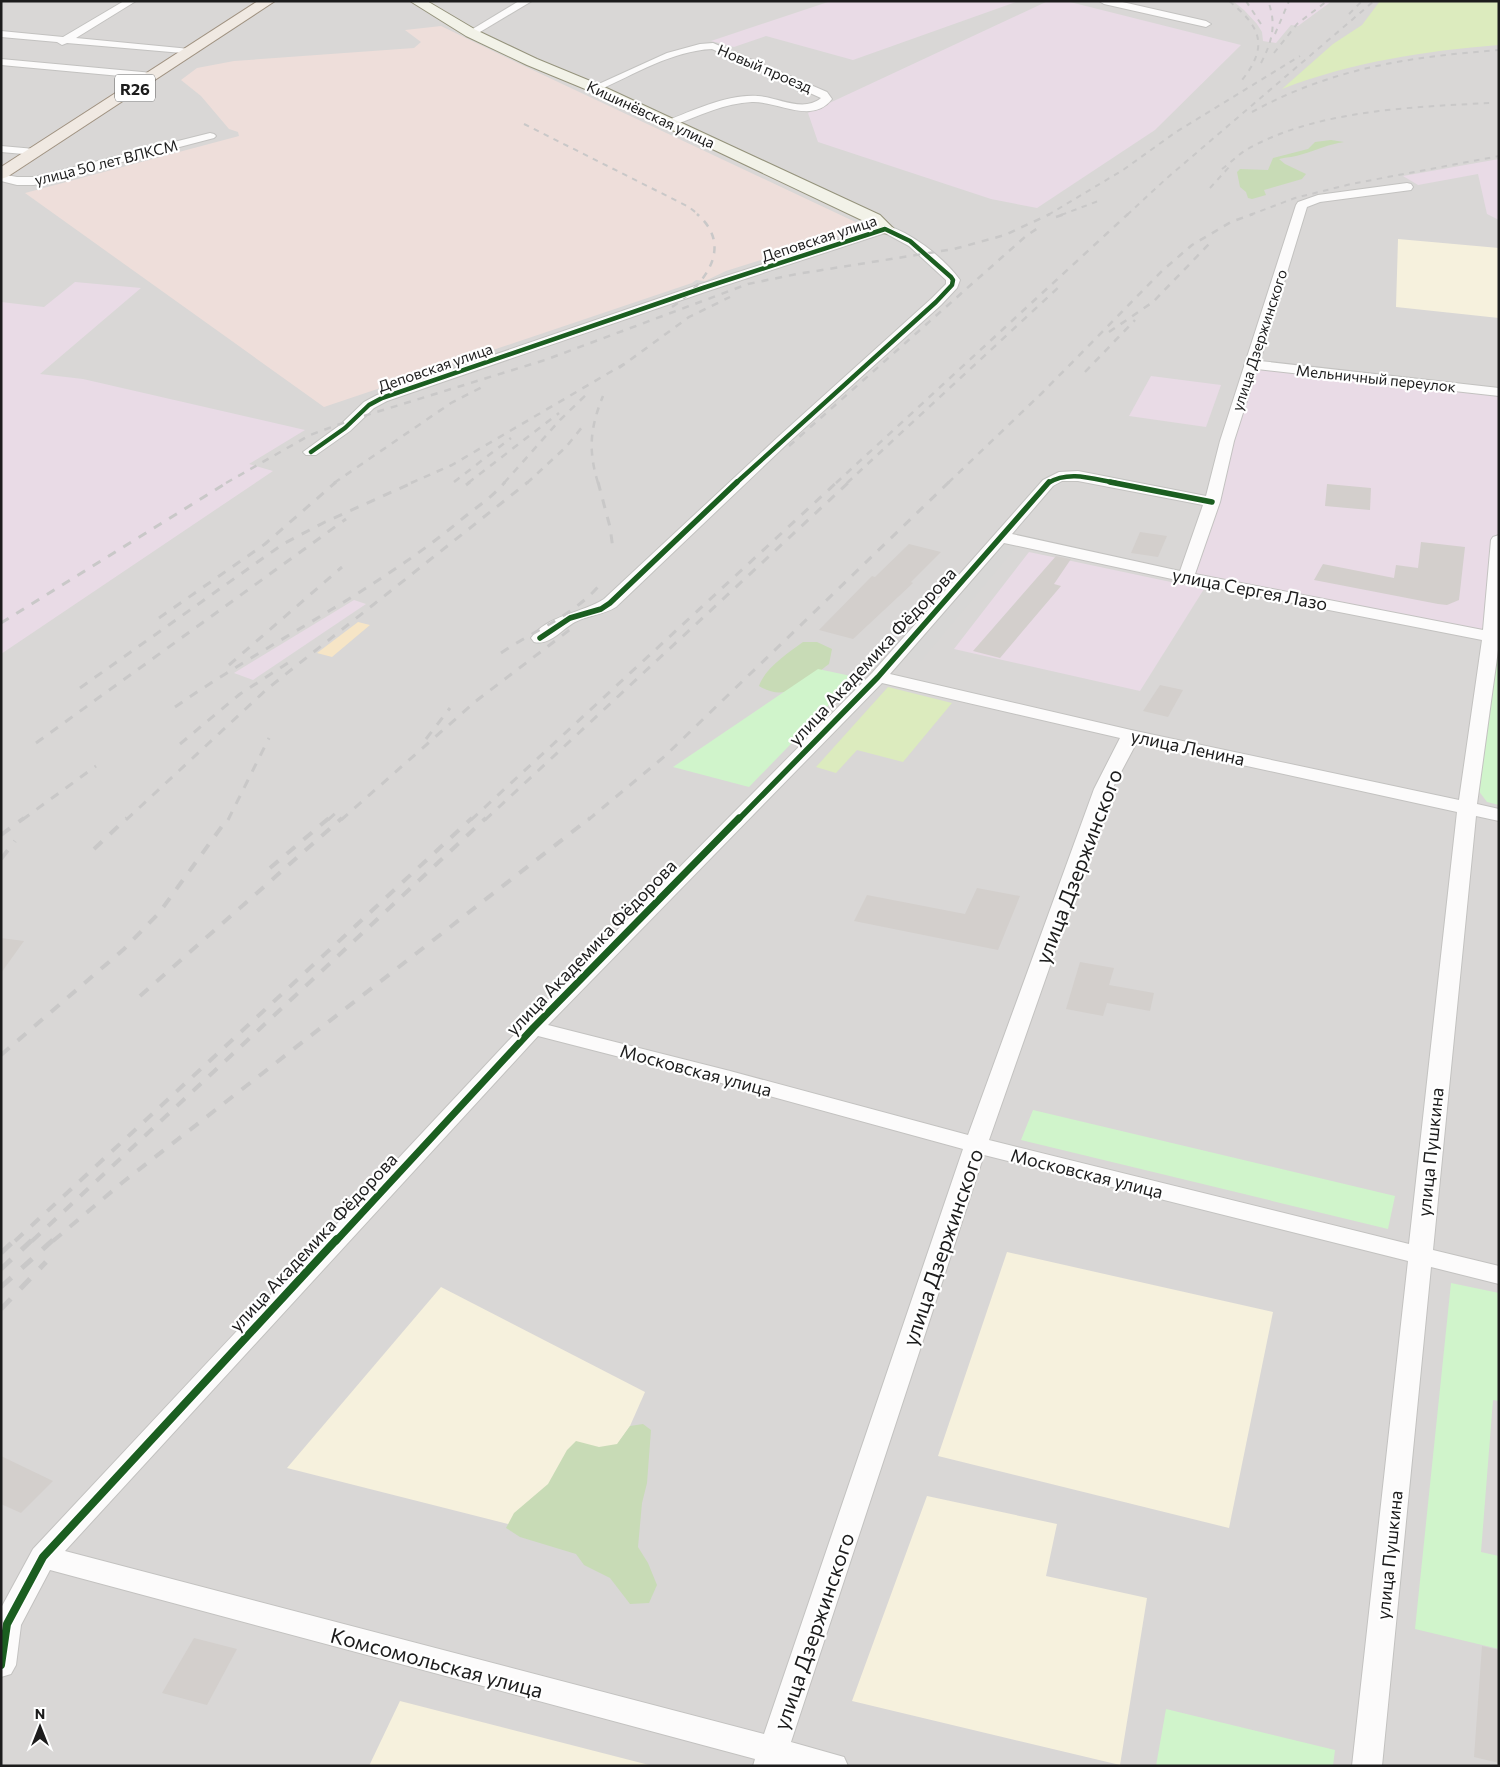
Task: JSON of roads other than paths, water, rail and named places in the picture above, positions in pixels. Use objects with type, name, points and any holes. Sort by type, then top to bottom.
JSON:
[{"type":"main road","name":"R26","points":[[1,175],[268,1]]},
{"type":"street","points":[[8,72],[131,1]]},
{"type":"street","name":"Кишинёвская улица","points":[[416,1],[471,33],[595,88],[865,215],[885,229]]},
{"type":"street","points":[[471,33],[527,1]]},
{"type":"street","points":[[1104,1],[1206,24]]},
{"type":"street","points":[[1,34],[190,52]]},
{"type":"street","name":"Новый проезд","points":[[595,88],[686,49],[695,46],[713,46],[827,96],[825,102],[808,108],[791,106],[761,98],[745,99],[670,123]]},
{"type":"street","points":[[1,62],[153,76]]},
{"type":"street","name":"улица 50 лет ВЛКСМ","points":[[1,175],[17,181],[34,180],[210,136]]},
{"type":"street","points":[[1,149],[35,152]]},
{"type":"street","name":"улица Дзержинского","points":[[1186,577],[1212,502],[1227,441],[1302,205],[1318,198],[1407,187]]},
{"type":"street","name":"Деповская улица","points":[[311,452],[345,428],[369,406],[390,395],[885,229],[911,241],[952,276],[954,280],[952,285],[912,324],[782,440],[610,603],[601,609],[570,618],[540,638]]},
{"type":"street","name":"Мельничный переулок","points":[[1252,364],[1499,392]]},
{"type":"street","name":"улица Академика Фёдорова","points":[[1,1665],[7,1624],[42,1557],[533,1028],[878,677],[1048,483],[1059,477],[1090,477],[1212,502]]},
{"type":"street","name":"улица Сергея Лазо","points":[[1001,537],[1186,577],[1495,637]]},
{"type":"street","name":"улица Пушкина","points":[[1367,1766],[1467,808],[1495,637],[1499,540]]},
{"type":"street","name":"улица Ленина","points":[[878,677],[1131,735],[1499,815]]},
{"type":"street","name":"улица Дзержинского","points":[[771,1757],[976,1146],[1103,789],[1131,735]]},
{"type":"street","name":"Московская улица","points":[[533,1028],[740,1080],[976,1146],[1499,1275]]},
{"type":"street","name":"Комсомольская улица","points":[[42,1557],[369,1645],[771,1757],[833,1766]]},
{"type":"railway","points":[[1229,1],[1248,20],[1258,38],[1256,57],[1242,80]]},
{"type":"railway","points":[[1246,1],[1261,24]]},
{"type":"railway","points":[[1261,63],[1268,48],[1273,25],[1268,1]]},
{"type":"railway","points":[[1275,34],[1289,1]]},
{"type":"railway","points":[[1274,53],[1297,24],[1327,1]]},
{"type":"railway","points":[[1349,14],[1362,1]]},
{"type":"railway","points":[[1127,215],[1167,178],[1374,1]]},
{"type":"railway","points":[[1252,112],[1312,85],[1372,67],[1434,56],[1499,50]]},
{"type":"railway","points":[[1048,215],[1123,170],[1176,132],[1300,56]]},
{"type":"railway","points":[[1222,169],[1246,150],[1302,126],[1365,113],[1397,109],[1490,103]]},
{"type":"railway","points":[[524,124],[689,207],[699,215]]},
{"type":"railway","points":[[1250,215],[1295,198],[1351,184],[1499,156]]},
{"type":"railway","points":[[1210,188],[1230,166]]},
{"type":"railway","points":[[1061,215],[1101,200]]},
{"type":"railway","points":[[672,307],[695,288],[711,265],[714,239],[708,227],[697,214]]},
{"type":"railway","points":[[1056,217],[1065,214]]},
{"type":"railway","points":[[836,483],[1128,214]]},
{"type":"railway","points":[[948,483],[1043,392],[1163,270],[1192,245],[1231,222],[1253,214]]},
{"type":"railway","points":[[226,483],[310,435],[354,419],[545,360],[748,284],[797,274],[954,249],[1005,235],[1048,215]]},
{"type":"railway","points":[[789,446],[1026,236],[1041,226]]},
{"type":"railway","points":[[1109,332],[1153,302],[1210,243]]},
{"type":"railway","points":[[847,483],[1062,284]]},
{"type":"railway","points":[[619,368],[689,317],[730,297]]},
{"type":"railway","points":[[1085,372],[1135,320]]},
{"type":"railway","points":[[411,483],[452,465],[624,364]]},
{"type":"railway","points":[[334,483],[451,403],[486,385]]},
{"type":"railway","points":[[504,483],[560,420],[590,391]]},
{"type":"railway","points":[[598,483],[593,460],[592,439],[595,418],[603,396]]},
{"type":"railway","points":[[468,483],[559,413]]},
{"type":"railway","points":[[527,483],[566,447],[583,426]]},
{"type":"railway","points":[[454,482],[511,438]]},
{"type":"railway","points":[[1,623],[228,482]]},
{"type":"railway","points":[[159,618],[265,544],[336,482]]},
{"type":"railway","points":[[80,688],[283,544],[325,522],[414,482]]},
{"type":"railway","points":[[466,485],[470,482]]},
{"type":"railway","points":[[175,707],[245,661],[388,574],[423,550],[488,499],[505,482]]},
{"type":"railway","points":[[126,820],[267,689],[528,482]]},
{"type":"railway","points":[[598,482],[610,527],[613,549]]},
{"type":"railway","points":[[471,820],[837,482]]},
{"type":"railway","points":[[485,820],[849,482]]},
{"type":"railway","points":[[588,820],[665,756],[949,482]]},
{"type":"railway","points":[[36,743],[346,519]]},
{"type":"railway","points":[[229,665],[342,567]]},
{"type":"railway","points":[[501,653],[581,603],[603,581]]},
{"type":"railway","points":[[341,820],[476,701],[572,628]]},
{"type":"railway","points":[[180,744],[240,694],[294,659]]},
{"type":"railway","points":[[426,739],[450,708]]},
{"type":"railway","points":[[228,820],[269,738]]},
{"type":"railway","points":[[22,820],[96,766]]},
{"type":"railway","points":[[328,820],[338,811]]},
{"type":"railway","points":[[1,835],[24,818]]},
{"type":"railway","points":[[94,849],[127,818]]},
{"type":"railway","points":[[1,1055],[124,949],[159,913],[228,818]]},
{"type":"railway","points":[[270,868],[329,818]]},
{"type":"railway","points":[[140,996],[342,818]]},
{"type":"railway","points":[[15,1241],[472,818]]},
{"type":"railway","points":[[32,1241],[486,818]]},
{"type":"railway","points":[[53,1241],[123,1182],[590,818]]},
{"type":"railway","points":[[1,859],[15,841]]},
{"type":"railway","points":[[1,1253],[16,1239]]},
{"type":"railway","points":[[1,1269],[33,1239]]},
{"type":"railway","points":[[1,1287],[54,1239]]},
{"type":"railway","points":[[1,1309],[46,1262]]}]
